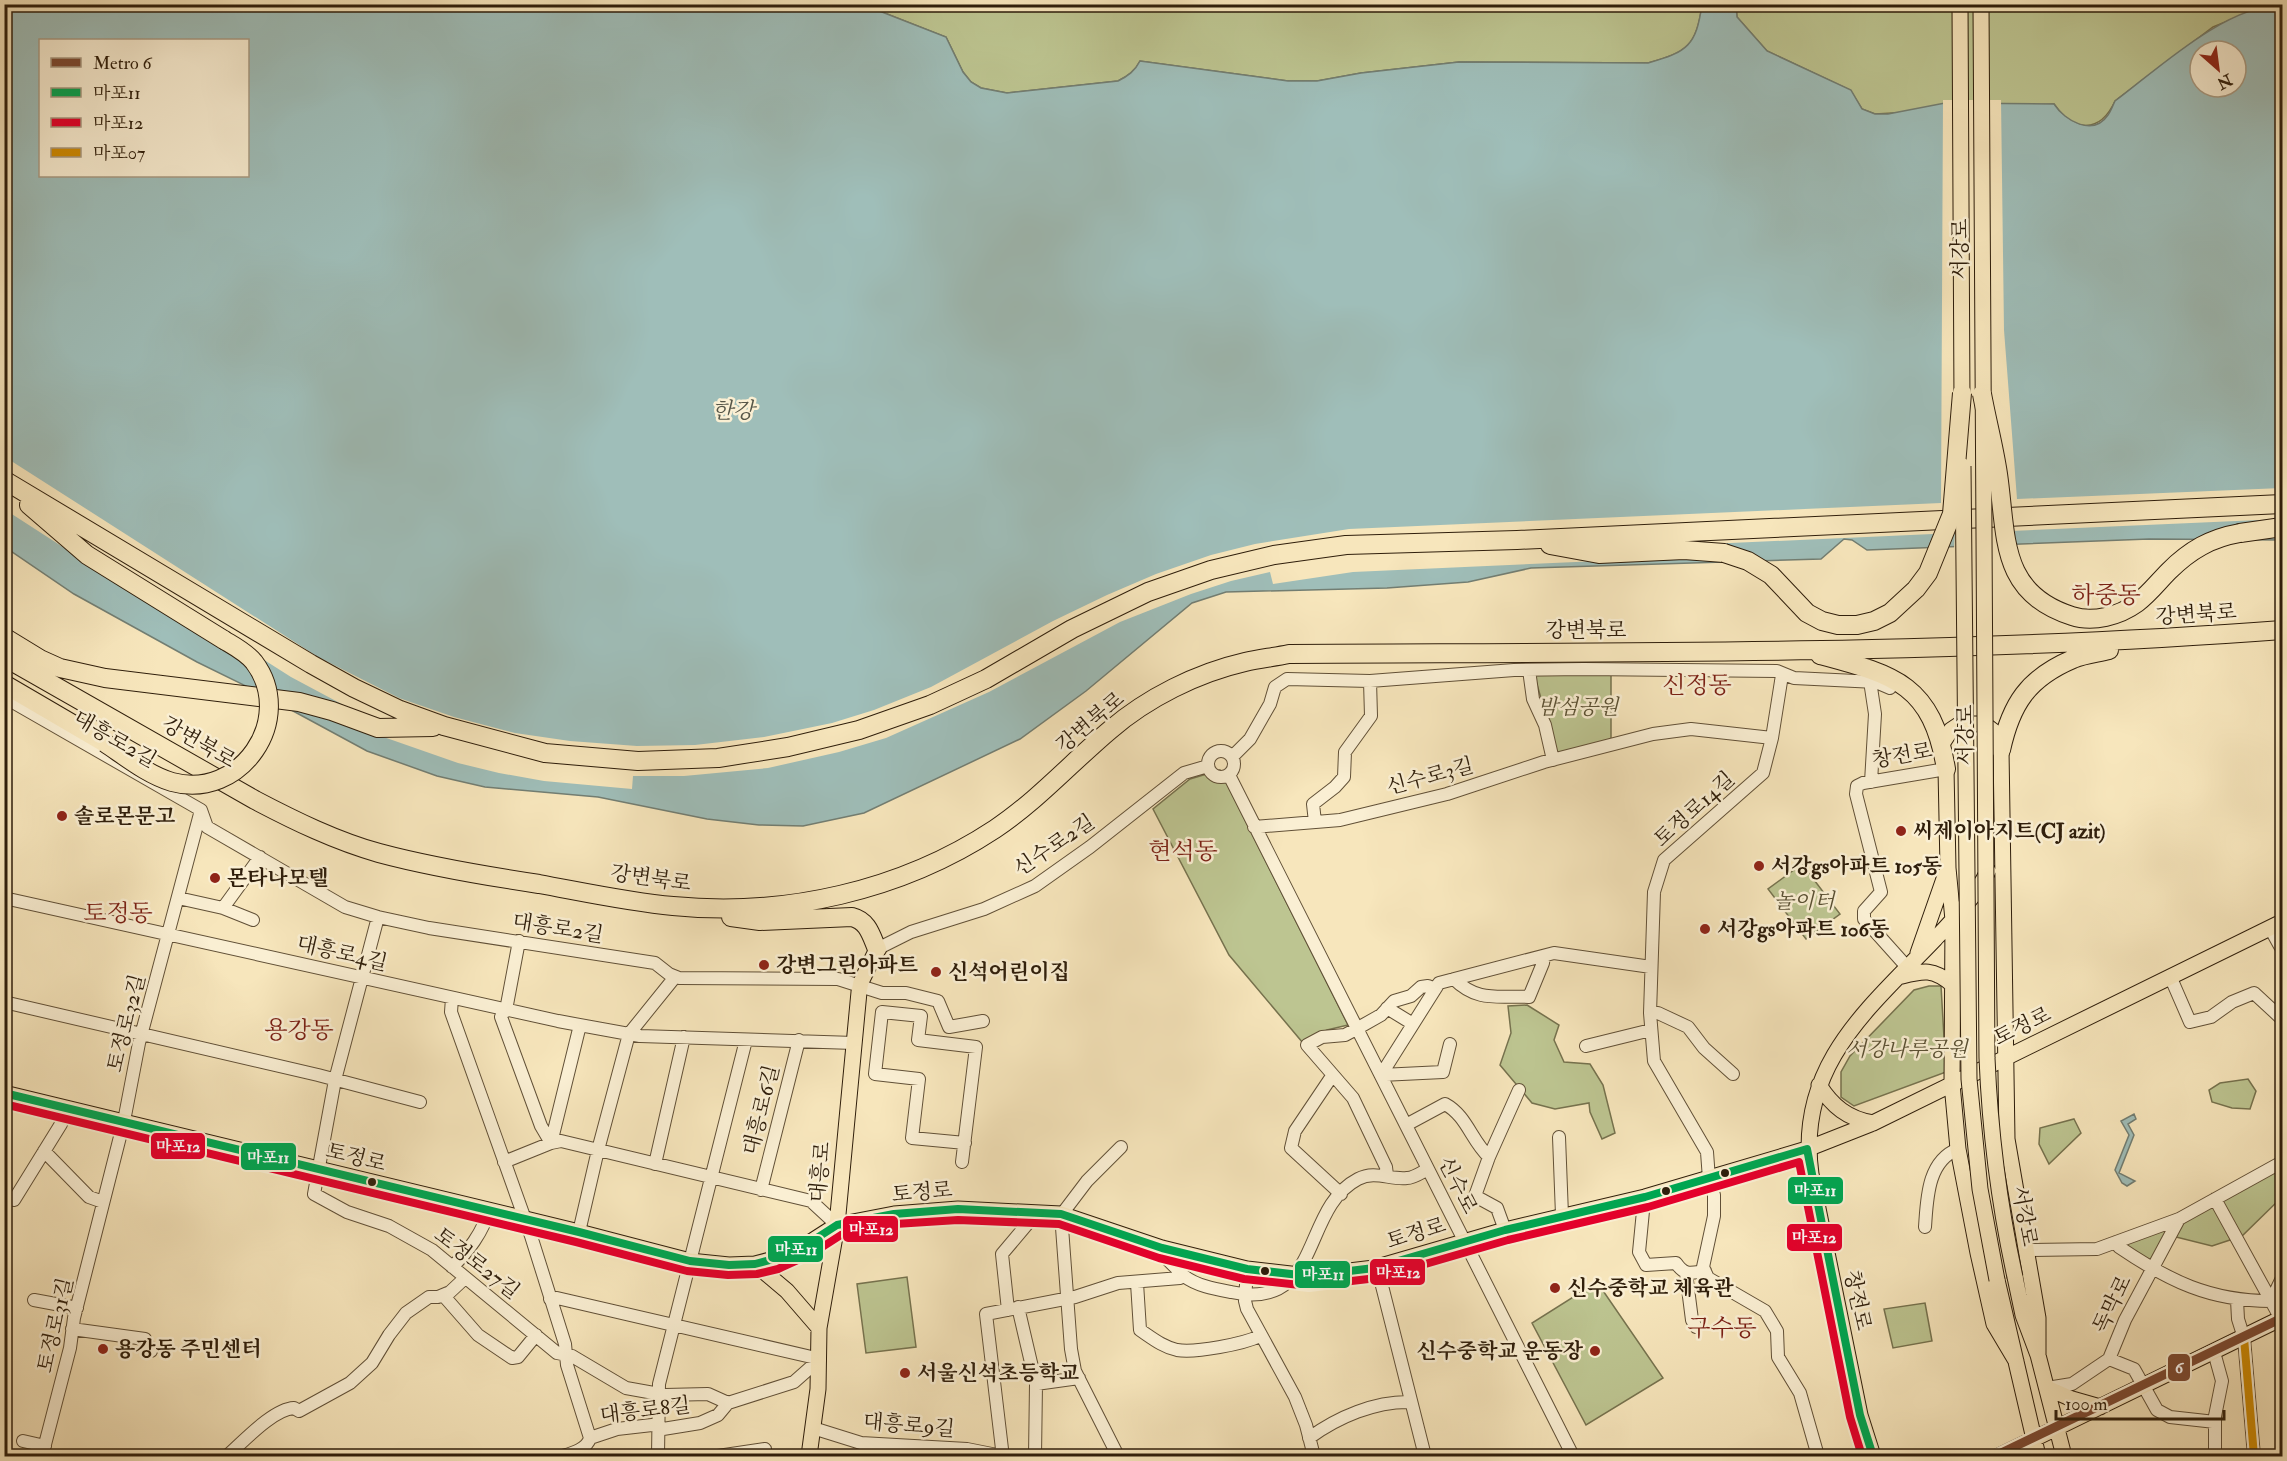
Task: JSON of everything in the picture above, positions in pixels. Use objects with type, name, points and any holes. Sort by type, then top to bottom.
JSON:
[{"type":"highway","points":[[1517,540],[1599,554],[1684,550],[1724,553],[1748,561],[1771,575],[1807,613],[1822,621],[1838,625],[1857,625],[1874,621],[1903,603],[1928,573],[1952,514],[1962,393]]},
{"type":"highway","points":[[1982,394],[1998,473],[2006,545],[2012,565],[2019,579],[2031,593],[2046,605],[2062,613],[2079,618],[2098,618],[2119,613],[2136,604],[2169,571],[2200,546],[2218,537],[2283,527]]},
{"type":"highway","points":[[4,482],[345,684],[400,710],[444,726],[545,753],[638,761],[718,758],[788,747],[859,730],[930,705],[986,679],[1072,629],[1148,592],[1211,570],[1274,555],[1346,545],[1517,540],[2283,504]]},
{"type":"highway","points":[[4,482],[87,555],[242,651],[253,661],[262,675],[269,707],[265,736],[247,761],[222,777],[208,782],[174,783],[157,777],[105,743],[4,684]]},
{"type":"highway","name":"강변북로","points":[[6,659],[255,800],[333,838],[379,853],[506,879],[672,906],[711,908],[763,907],[850,893],[896,879],[995,829],[1047,788],[1112,728],[1152,700],[1198,678],[1244,662],[1289,654],[1801,650],[1981,646],[2143,641],[2283,630]]},
{"type":"highway","points":[[4,637],[39,659],[60,668],[136,683],[299,702],[378,728],[444,726]]},
{"type":"highway","points":[[2001,750],[2017,701],[2036,681],[2074,658],[2143,641]]},
{"type":"highway","points":[[1801,650],[1865,667],[1888,677],[1914,695],[1932,718],[1942,744],[1947,769]]},
{"type":"highway","points":[[711,908],[730,917],[760,921],[852,917],[861,919],[877,949]]},
{"type":"main road","name":"서강로","points":[[1960,4],[1969,1079],[1980,1189],[1997,1280],[2038,1456]]},
{"type":"main road","name":"서강로","points":[[1981,4],[1982,394],[1989,1099],[1998,1186],[2015,1277],[2023,1315],[2038,1355],[2064,1456]]},
{"type":"main road","points":[[1942,744],[1951,730],[1960,724],[1984,724],[1996,733],[2001,750],[2007,1139],[2038,1318],[2038,1355]]},
{"type":"main road","points":[[1947,769],[1948,868],[1953,920],[1952,1084],[1958,1149],[1994,1324],[2016,1361]]},
{"type":"main road","points":[[1907,967],[1953,920],[1984,879],[2002,841]]},
{"type":"main road","points":[[1907,967],[1948,868]]},
{"type":"main road","name":"토정로","points":[[4,1093],[523,1218],[690,1261],[729,1265],[755,1264],[774,1259],[809,1243],[837,1225],[894,1214],[958,1209],[1061,1214],[1162,1248],[1248,1269],[1308,1276],[1374,1268],[1562,1215],[1639,1199],[1808,1149],[1873,1123],[2276,925]]},
{"type":"main road","name":"대흥로","points":[[809,1456],[818,1389],[819,1328],[837,1225],[860,987],[877,949]]},
{"type":"main road","points":[[1907,967],[1922,972],[1932,972],[1953,985]]},
{"type":"main road","name":"창전로","points":[[1873,1456],[1860,1415],[1808,1149],[1819,1084],[1831,1059],[1850,1029],[1907,967]]},
{"type":"main road","points":[[1819,1084],[1840,1110],[1852,1118],[1873,1123]]},
{"type":"main road","points":[[755,1264],[787,1291],[819,1328]]},
{"type":"main road","points":[[1999,1456],[2282,1319]]},
{"type":"main road","points":[[2047,1388],[2072,1399],[2100,1407]]},
{"type":"street","points":[[1232,757],[1250,739],[1270,704],[1275,687],[1287,679],[1370,681],[1529,670],[1777,671],[1794,678],[1876,681],[1898,691],[1932,718]]},
{"type":"street","points":[[1529,670],[1533,699],[1545,725],[1552,760]]},
{"type":"street","name":"토정로14길","points":[[1705,1271],[1703,1267],[1714,1216],[1714,1195],[1709,1179],[1707,1152],[1654,1060],[1650,1013],[1654,891],[1664,860],[1763,773],[1772,738],[1782,675]]},
{"type":"street","points":[[1316,822],[1313,804],[1344,777],[1345,752],[1371,716],[1370,681]]},
{"type":"street","points":[[1870,681],[1875,714],[1871,782]]},
{"type":"street","name":"대흥로2길","points":[[4,697],[201,810],[207,827],[345,907],[429,928],[655,963],[675,976],[838,979],[860,987]]},
{"type":"street","name":"신수로3길","points":[[1254,827],[1340,820],[1447,794],[1552,760],[1653,735],[1691,729],[1772,738]]},
{"type":"street","points":[[1216,752],[1225,752],[1232,757],[1234,765],[1229,775],[1214,776],[1208,766],[1210,758],[1216,752]]},
{"type":"street","name":"신수로2길","points":[[877,949],[911,932],[984,909],[1035,886],[1090,847],[1184,773],[1208,766]]},
{"type":"street","name":"창전로","points":[[1907,967],[1864,920],[1863,911],[1881,892],[1856,794],[1857,786],[1947,769]]},
{"type":"street","name":"신수로","points":[[1229,775],[1573,1456]]},
{"type":"street","name":"토정로32길","points":[[124,1121],[141,1034],[201,810]]},
{"type":"street","points":[[223,908],[260,857]]},
{"type":"street","points":[[4,898],[169,935]]},
{"type":"street","points":[[178,898],[223,908],[253,920]]},
{"type":"street","points":[[318,1170],[335,1080],[378,917]]},
{"type":"street","points":[[2276,925],[2280,946],[2283,946]]},
{"type":"street","name":"대흥로4길","points":[[169,935],[505,1010],[629,1034],[854,1043]]},
{"type":"street","points":[[519,941],[505,1010],[501,1017],[542,1126],[551,1143]]},
{"type":"street","points":[[1381,1075],[1439,983],[1554,953],[1651,967]]},
{"type":"street","points":[[1454,979],[1465,990],[1486,996],[1529,998],[1544,956]]},
{"type":"street","points":[[579,1232],[629,1034],[675,976]]},
{"type":"street","points":[[2170,976],[2190,1022],[2211,1017],[2232,1002],[2254,993],[2283,1019]]},
{"type":"street","points":[[1387,1175],[1386,1167],[1353,1098],[1307,1045],[1322,1037],[1345,1035],[1381,1015],[1394,1001],[1411,996],[1420,987],[1428,986],[1436,989]]},
{"type":"street","points":[[860,987],[882,993],[906,993],[938,1001],[949,1027],[983,1021]]},
{"type":"street","points":[[452,998],[451,1012],[565,1344],[567,1365],[590,1438]]},
{"type":"street","points":[[4,1002],[420,1102]]},
{"type":"street","points":[[1387,1008],[1413,1024]]},
{"type":"street","points":[[962,1162],[976,1047],[918,1040],[921,1016],[882,1012],[875,1074],[919,1079],[912,1138],[964,1143]]},
{"type":"street","points":[[1650,1013],[1658,1013],[1688,1027],[1704,1048],[1732,1074]]},
{"type":"street","points":[[551,1143],[580,1025]]},
{"type":"street","points":[[1586,1046],[1651,1030]]},
{"type":"street","points":[[655,1164],[684,1037]]},
{"type":"street","name":"대흥로6길","points":[[711,1178],[746,1040]]},
{"type":"street","name":"대흥로6길","points":[[761,1190],[799,1040]]},
{"type":"street","points":[[1381,1075],[1443,1072],[1450,1044]]},
{"type":"street","points":[[1332,1076],[1295,1131],[1291,1148],[1341,1194]]},
{"type":"street","points":[[1505,1230],[1497,1208],[1475,1196],[1489,1157],[1519,1090]]},
{"type":"street","name":"신수로","points":[[1406,1125],[1445,1104],[1457,1111],[1481,1149],[1489,1157]]},
{"type":"street","points":[[14,1200],[68,1108]]},
{"type":"street","name":"토정로31길","points":[[44,1451],[124,1121]]},
{"type":"street","points":[[1559,1137],[1562,1215]]},
{"type":"street","points":[[504,1162],[561,1141],[811,1201],[837,1225]]},
{"type":"street","points":[[1035,1456],[1036,1384],[1013,1309],[1002,1254],[1029,1222],[1061,1214],[1087,1181],[1121,1147]]},
{"type":"street","points":[[1926,1227],[1928,1192],[1934,1173],[1942,1159],[1958,1149]]},
{"type":"street","points":[[44,1152],[89,1197],[103,1202]]},
{"type":"street","name":"서강로","points":[[2026,1250],[2097,1249],[2179,1219],[2283,1162]]},
{"type":"street","points":[[1162,1248],[1164,1256],[1184,1276],[1206,1286],[1245,1295],[1278,1291],[1296,1275],[1322,1223],[1341,1194],[1359,1178],[1379,1174],[1408,1179],[1428,1169]]},
{"type":"street","name":"토정로27길","points":[[318,1170],[314,1194],[346,1212],[389,1226],[432,1250],[557,1353],[566,1354],[626,1388],[658,1394],[708,1394],[728,1403]]},
{"type":"street","points":[[658,1456],[659,1384],[711,1178]]},
{"type":"street","points":[[1639,1199],[1643,1211],[1639,1252],[1646,1265],[1676,1263],[1682,1272],[1705,1271],[1708,1278],[1765,1311],[1777,1331],[1778,1357],[1800,1393],[1818,1456]]},
{"type":"street","points":[[2215,1199],[2282,1319]]},
{"type":"street","points":[[452,1267],[485,1224],[488,1211]]},
{"type":"street","points":[[1061,1214],[1066,1298],[1075,1371],[1118,1456]]},
{"type":"street","name":"독막로","points":[[2047,1388],[2072,1384],[2109,1359],[2125,1320],[2179,1219]]},
{"type":"street","points":[[2116,1242],[2119,1247],[2187,1286],[2225,1299],[2271,1301]]},
{"type":"street","points":[[1374,1268],[1380,1278],[1425,1456]]},
{"type":"street","points":[[1248,1269],[1245,1295],[1247,1309],[1295,1397],[1314,1456]]},
{"type":"street","points":[[1686,1273],[1692,1320],[1696,1327]]},
{"type":"street","points":[[1001,1456],[986,1314],[1075,1297],[1118,1283],[1137,1283],[1184,1276]]},
{"type":"street","points":[[227,1456],[262,1425],[289,1408],[299,1411],[350,1383],[372,1363],[406,1313],[429,1297],[443,1295],[465,1278]]},
{"type":"street","points":[[2271,1301],[2283,1278]]},
{"type":"street","points":[[1137,1283],[1140,1330],[1159,1343],[1178,1350],[1212,1348],[1260,1336]]},
{"type":"street","points":[[443,1295],[478,1335],[512,1358],[518,1357],[536,1335]]},
{"type":"street","points":[[550,1299],[557,1298],[819,1359]]},
{"type":"street","points":[[34,1300],[77,1308]]},
{"type":"street","points":[[2238,1300],[2238,1319],[2244,1338],[2254,1456]]},
{"type":"street","points":[[72,1329],[145,1339],[151,1351]]},
{"type":"street","points":[[2214,1352],[2222,1381],[2215,1422],[2215,1456]]},
{"type":"street","name":"대흥로8길","points":[[569,1455],[588,1443],[590,1438],[617,1430],[652,1425],[663,1429],[700,1423],[718,1415],[728,1403],[794,1382],[819,1359]]},
{"type":"street","name":"독막로","points":[[2109,1359],[2134,1369],[2157,1410],[2170,1417],[2215,1422]]},
{"type":"street","points":[[1036,1384],[1079,1378]]},
{"type":"street","points":[[1309,1438],[1354,1411],[1411,1402]]},
{"type":"street","name":"대흥로9길","points":[[813,1428],[861,1443],[952,1452],[967,1449],[1001,1456]]},
{"type":"street","points":[[23,1441],[44,1451]]},
{"type":"street","points":[[717,1456],[765,1449]]},
{"type":"green space","points":[[864,5],[1702,5],[1697,30],[1688,45],[1681,51],[1648,63],[1459,62],[1361,73],[1317,81],[1288,81],[1140,61],[1131,73],[1118,81],[1007,93],[981,88],[971,82],[963,72],[946,37]]},
{"type":"green space","points":[[1736,5],[2268,5],[2213,27],[2197,39],[2188,39],[2188,46],[2115,101],[2102,119],[2094,124],[2086,125],[2069,120],[2054,104],[1875,114],[1862,109],[1850,90],[1767,51],[1737,17]]},
{"type":"green space","name":"밤섬공원","points":[[1534,674],[1611,674],[1611,739],[1557,754]]},
{"type":"green space","points":[[1220,770],[1348,1025],[1327,1030],[1303,1043],[1229,955],[1153,809],[1190,779]]},
{"type":"green space","name":"놀이터","points":[[1802,864],[1840,914],[1806,939],[1768,889]]},
{"type":"green space","name":"서강나루공원","points":[[1941,986],[1946,1072],[1854,1106],[1841,1097],[1841,1072],[1850,1056],[1914,990]]},
{"type":"green space","points":[[1527,1005],[1559,1025],[1554,1040],[1564,1062],[1590,1064],[1603,1085],[1615,1133],[1602,1139],[1590,1112],[1589,1103],[1555,1109],[1532,1103],[1500,1065],[1511,1033],[1508,1006]]},
{"type":"green space","points":[[2248,1079],[2256,1091],[2250,1109],[2232,1108],[2212,1102],[2209,1090],[2220,1083]]},
{"type":"green space","points":[[2074,1119],[2081,1133],[2049,1164],[2039,1144],[2040,1128]]},
{"type":"green space","points":[[2282,1167],[2282,1197],[2241,1237],[2221,1200]]},
{"type":"green space","points":[[2214,1203],[2233,1239],[2212,1246],[2176,1237],[2181,1222]]},
{"type":"green space","points":[[2175,1224],[2152,1264],[2119,1244]]},
{"type":"green space","points":[[907,1277],[916,1347],[866,1353],[857,1284]]},
{"type":"green space","name":"신수중학교 운동장","points":[[1597,1282],[1663,1378],[1586,1425],[1532,1323]]},
{"type":"green space","points":[[1925,1303],[1932,1341],[1893,1348],[1884,1309]]},
{"type":"water","name":"한강","points":[[5,5],[864,5],[946,37],[963,72],[971,82],[981,88],[1007,93],[1118,81],[1131,73],[1140,61],[1288,81],[1317,81],[1361,73],[1459,62],[1648,63],[1672,55],[1688,45],[1697,29],[1702,5],[1736,5],[1737,17],[1767,51],[1851,90],[1862,109],[1875,114],[1888,114],[1945,103],[2054,104],[2072,121],[2087,126],[2102,122],[2115,101],[2188,45],[2188,99],[2248,99],[2248,39],[2197,39],[2238,15],[2282,5],[2282,540],[2149,539],[1867,550],[1852,540],[1844,539],[1821,559],[1531,568],[1468,582],[1387,588],[1226,592],[1192,603],[1086,691],[1020,739],[864,813],[803,826],[759,825],[707,819],[598,797],[485,787],[437,776],[367,751],[197,662],[74,594],[5,547]]},
{"type":"water","points":[[2134,1114],[2136,1119],[2128,1124],[2134,1135],[2119,1173],[2135,1181],[2127,1186],[2122,1183],[2115,1170],[2129,1135],[2121,1121]]},
{"type":"pier","points":[[1943,100],[2001,100],[2004,330],[2017,499],[2282,488],[2282,519],[2011,531],[2004,547],[1954,549],[1955,533],[1598,549],[1599,561],[1353,572],[1273,584],[1270,572],[1191,594],[1120,622],[989,692],[886,738],[839,752],[768,768],[684,776],[633,776],[632,789],[544,781],[499,773],[458,763],[375,734],[349,708],[291,677],[90,550],[83,560],[4,509],[5,457],[318,657],[399,698],[454,717],[515,733],[570,741],[637,746],[695,745],[764,737],[832,723],[874,710],[931,687],[1053,621],[1107,595],[1156,574],[1211,555],[1255,544],[1349,529],[1941,503]]},
{"type":"metro line","name":"6","points":[[1995,1456],[2282,1318]]},
{"type":"transit line","name":"마포11","points":[[4,1093],[690,1261],[729,1265],[755,1264],[774,1259],[809,1243],[837,1225],[894,1214],[958,1209],[1061,1214],[1162,1248],[1247,1269],[1308,1276],[1374,1268],[1505,1230],[1645,1197],[1807,1149],[1860,1415],[1873,1456]]},
{"type":"transit line","name":"마포12","points":[[4,1104],[576,1242],[687,1271],[728,1275],[757,1274],[778,1269],[813,1253],[841,1235],[895,1224],[958,1220],[1059,1224],[1159,1258],[1244,1279],[1309,1286],[1377,1278],[1508,1240],[1648,1207],[1799,1162],[1850,1417],[1862,1456]]},
{"type":"transit line","name":"마포07","points":[[2254,1456],[2244,1338],[2282,1318]]},
{"type":"place","name":"솔로몬문고","points":[[62,816]]},
{"type":"place","name":"씨제이아지트(CJ azit)","points":[[1901,831]]},
{"type":"place","name":"서강gs아파트 105동","points":[[1759,866]]},
{"type":"place","name":"몬타나모텔","points":[[215,878]]},
{"type":"place","name":"서강gs아파트 106동","points":[[1705,929]]},
{"type":"place","name":"강변그린아파트","points":[[764,965]]},
{"type":"place","name":"신석어린이집","points":[[936,972]]},
{"type":"place","name":"신수중학교 체육관","points":[[1555,1288]]},
{"type":"place","name":"용강동 주민센터","points":[[103,1349]]},
{"type":"place","name":"신수중학교 운동장","points":[[1595,1351]]},
{"type":"place","name":"서울신석초등학교","points":[[905,1373]]},
{"type":"district","name":"하중동","points":[[2106,595]]},
{"type":"district","name":"신정동","points":[[1697,685]]},
{"type":"district","name":"현석동","points":[[1183,851]]},
{"type":"district","name":"토정동","points":[[118,913]]},
{"type":"district","name":"용강동","points":[[299,1030]]},
{"type":"district","name":"구수동","points":[[1722,1328]]}]
